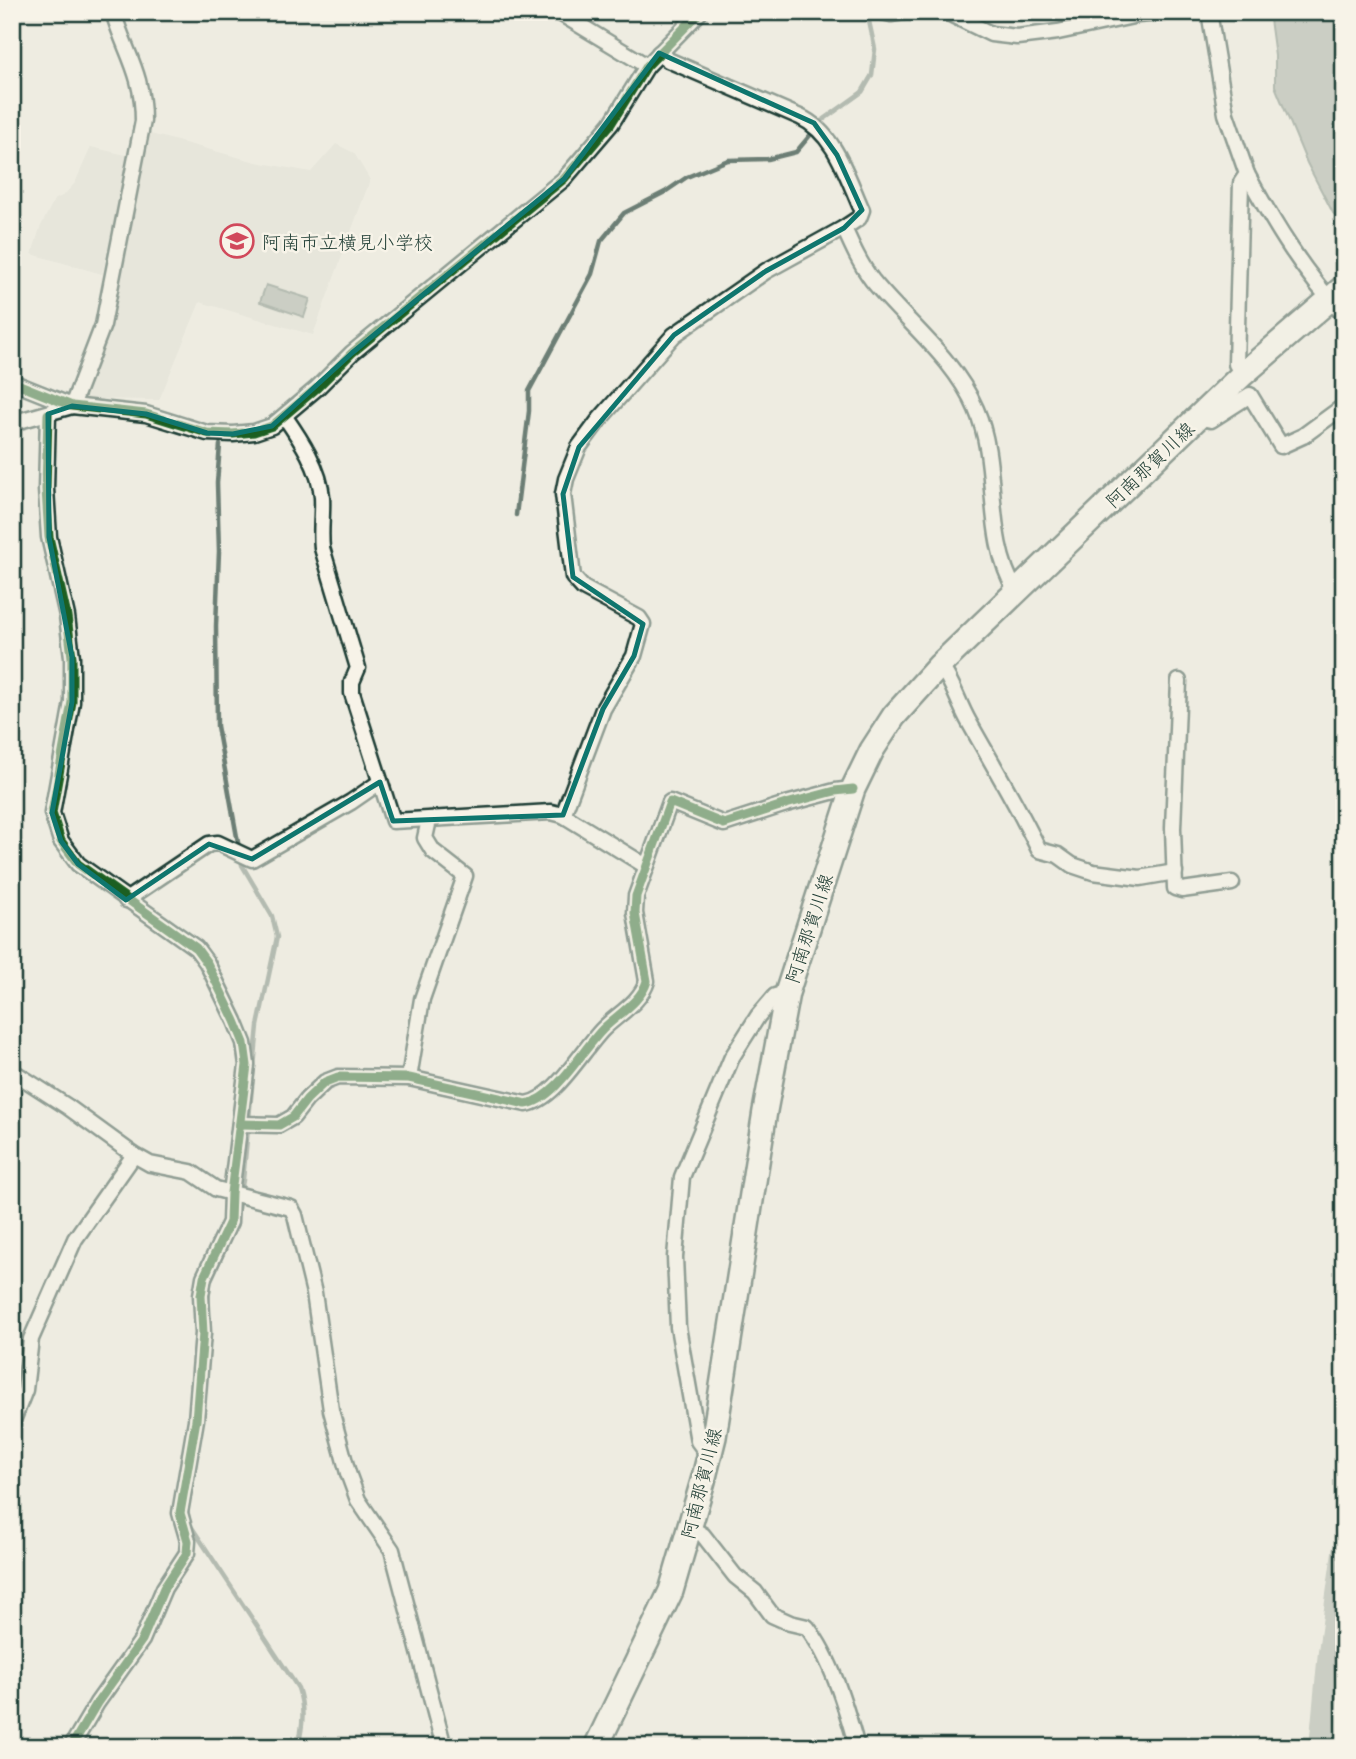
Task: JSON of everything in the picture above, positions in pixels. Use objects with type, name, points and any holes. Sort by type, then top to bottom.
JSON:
[{"type":"main road","name":"阿南那賀川線","points":[[596,1747],[671,1591],[691,1528],[709,1456],[786,993],[853,789],[872,750],[894,716],[940,664],[1016,590],[1242,375],[1339,300]]},
{"type":"street","points":[[72,406],[103,325],[143,121],[143,97],[138,73],[114,12]]},
{"type":"street","points":[[558,12],[648,66]]},
{"type":"street","points":[[12,382],[72,406],[146,414],[207,433],[254,432],[272,426],[285,417],[352,352],[564,179],[611,124],[648,66],[700,12]]},
{"type":"street","points":[[882,12],[904,12]]},
{"type":"street","points":[[942,12],[991,34],[1017,37],[1058,32],[1138,15],[1173,12]]},
{"type":"street","points":[[1209,12],[1227,114],[1235,145],[1247,174],[1298,259],[1339,300]]},
{"type":"street","points":[[563,815],[603,709],[635,656],[643,624],[639,618],[583,588],[573,577],[564,494],[566,479],[579,447],[607,410],[674,335],[766,271],[844,228],[859,218],[862,210],[837,155],[814,123],[668,60],[659,53]]},
{"type":"street","points":[[1242,375],[1236,364],[1236,287],[1241,183],[1247,174]]},
{"type":"street","points":[[844,228],[861,265],[947,363],[965,387],[976,409],[987,452],[1002,562],[1016,590]]},
{"type":"street","points":[[1198,417],[1211,420],[1250,395],[1281,446],[1303,436],[1344,406]]},
{"type":"street","points":[[12,422],[72,406]]},
{"type":"street","points":[[48,414],[48,537],[67,616],[72,657],[72,702],[52,813],[61,841],[78,864],[196,948],[207,963],[236,1021],[244,1043],[247,1065],[246,1125],[238,1194],[230,1222],[204,1277],[201,1295],[203,1333],[196,1420],[180,1513],[188,1541],[187,1553],[163,1588],[142,1640],[97,1703],[72,1747]]},
{"type":"street","points":[[285,417],[318,476],[322,498],[322,548],[358,668],[352,682],[352,693],[393,821],[551,811],[563,815],[646,866]]},
{"type":"street","points":[[940,664],[1039,850],[1058,855],[1072,865],[1093,872],[1140,878],[1175,872]]},
{"type":"street","points":[[1179,681],[1174,828],[1175,888],[1182,890],[1232,883]]},
{"type":"street","points":[[126,900],[209,844],[218,843],[252,859],[351,802],[380,782]]},
{"type":"street","points":[[246,1125],[279,1125],[293,1117],[325,1082],[338,1077],[409,1078],[526,1104],[535,1103],[554,1086],[602,1030],[645,989],[647,982],[635,913],[636,896],[670,802],[724,824],[798,801],[853,789]]},
{"type":"street","points":[[409,1078],[422,999],[465,876],[433,851],[425,838],[429,820]]},
{"type":"street","points":[[709,1456],[698,1441],[677,1327],[674,1257],[681,1177],[732,1057],[758,1016],[775,996],[786,993]]},
{"type":"street","points":[[12,1071],[150,1164],[191,1172],[216,1189],[291,1208],[314,1293],[331,1410],[348,1473],[358,1500],[392,1550],[444,1747]]},
{"type":"street","points":[[12,1423],[25,1390],[31,1339],[75,1239],[134,1155]]},
{"type":"street","points":[[691,1528],[703,1535],[735,1576],[755,1592],[772,1615],[807,1627],[817,1640],[848,1712],[857,1747]]},
{"type":"highlighted area","points":[[659,53],[814,123],[837,155],[862,210],[844,228],[766,271],[674,335],[579,447],[563,494],[573,577],[643,624],[634,656],[603,709],[563,815],[393,821],[380,782],[252,859],[209,844],[126,900],[78,864],[61,841],[52,813],[72,702],[72,657],[49,537],[48,414],[72,406],[146,414],[207,433],[233,434],[272,426],[352,353],[564,179]]},
{"type":"shaded area","points":[[1269,12],[1344,12],[1344,225],[1333,213],[1307,163],[1275,86],[1275,56]]},
{"type":"shaded area","name":"阿南市立横見小学校","points":[[147,133],[256,162],[311,172],[336,144],[354,153],[370,180],[313,335],[200,302],[159,400],[84,399],[85,387]]},
{"type":"shaded area","points":[[91,147],[130,156],[102,274],[32,254],[40,228],[54,200],[64,195],[75,183]]},
{"type":"shaded area","points":[[266,285],[310,299],[304,317],[260,302]]},
{"type":"waterway","points":[[516,515],[529,391],[592,274],[601,241],[624,213],[665,192],[687,177],[728,160],[768,159],[796,152],[823,120],[862,92],[872,75],[875,49],[867,12]]},
{"type":"waterway","points":[[220,445],[217,483],[217,726],[239,848]]},
{"type":"waterway","points":[[236,1221],[243,1180],[258,1026],[277,937],[272,916],[242,865],[241,857]]},
{"type":"waterway","points":[[208,1303],[210,1282],[234,1229]]},
{"type":"waterway","points":[[209,1315],[210,1334]]},
{"type":"waterway","points":[[187,1506],[189,1523],[298,1688],[302,1703],[298,1747]]},
{"type":"waterway","points":[[1321,1747],[1330,1652],[1344,1552]]},
{"type":"cycle path","points":[[12,382],[72,406],[146,414],[207,433],[254,432],[272,426],[317,388],[352,353],[564,179],[611,124],[647,66],[700,12]]},
{"type":"cycle path","points":[[48,414],[46,489],[49,537],[67,616],[72,657],[72,702],[52,813],[61,841],[78,864],[196,948],[207,963],[235,1021],[244,1043],[247,1065],[231,1193],[230,1222],[204,1277],[201,1295],[203,1333],[196,1420],[180,1513],[188,1541],[187,1553],[164,1588],[142,1640],[97,1703],[71,1747]]},
{"type":"cycle path","points":[[240,1124],[279,1125],[293,1117],[325,1082],[338,1077],[409,1078],[526,1104],[537,1100],[558,1084],[603,1029],[634,1001],[644,988],[647,981],[635,913],[636,896],[670,802],[724,824],[786,804],[853,789]]},
{"type":"place","name":"阿南市立横見小学校","points":[[237,241]]}]
